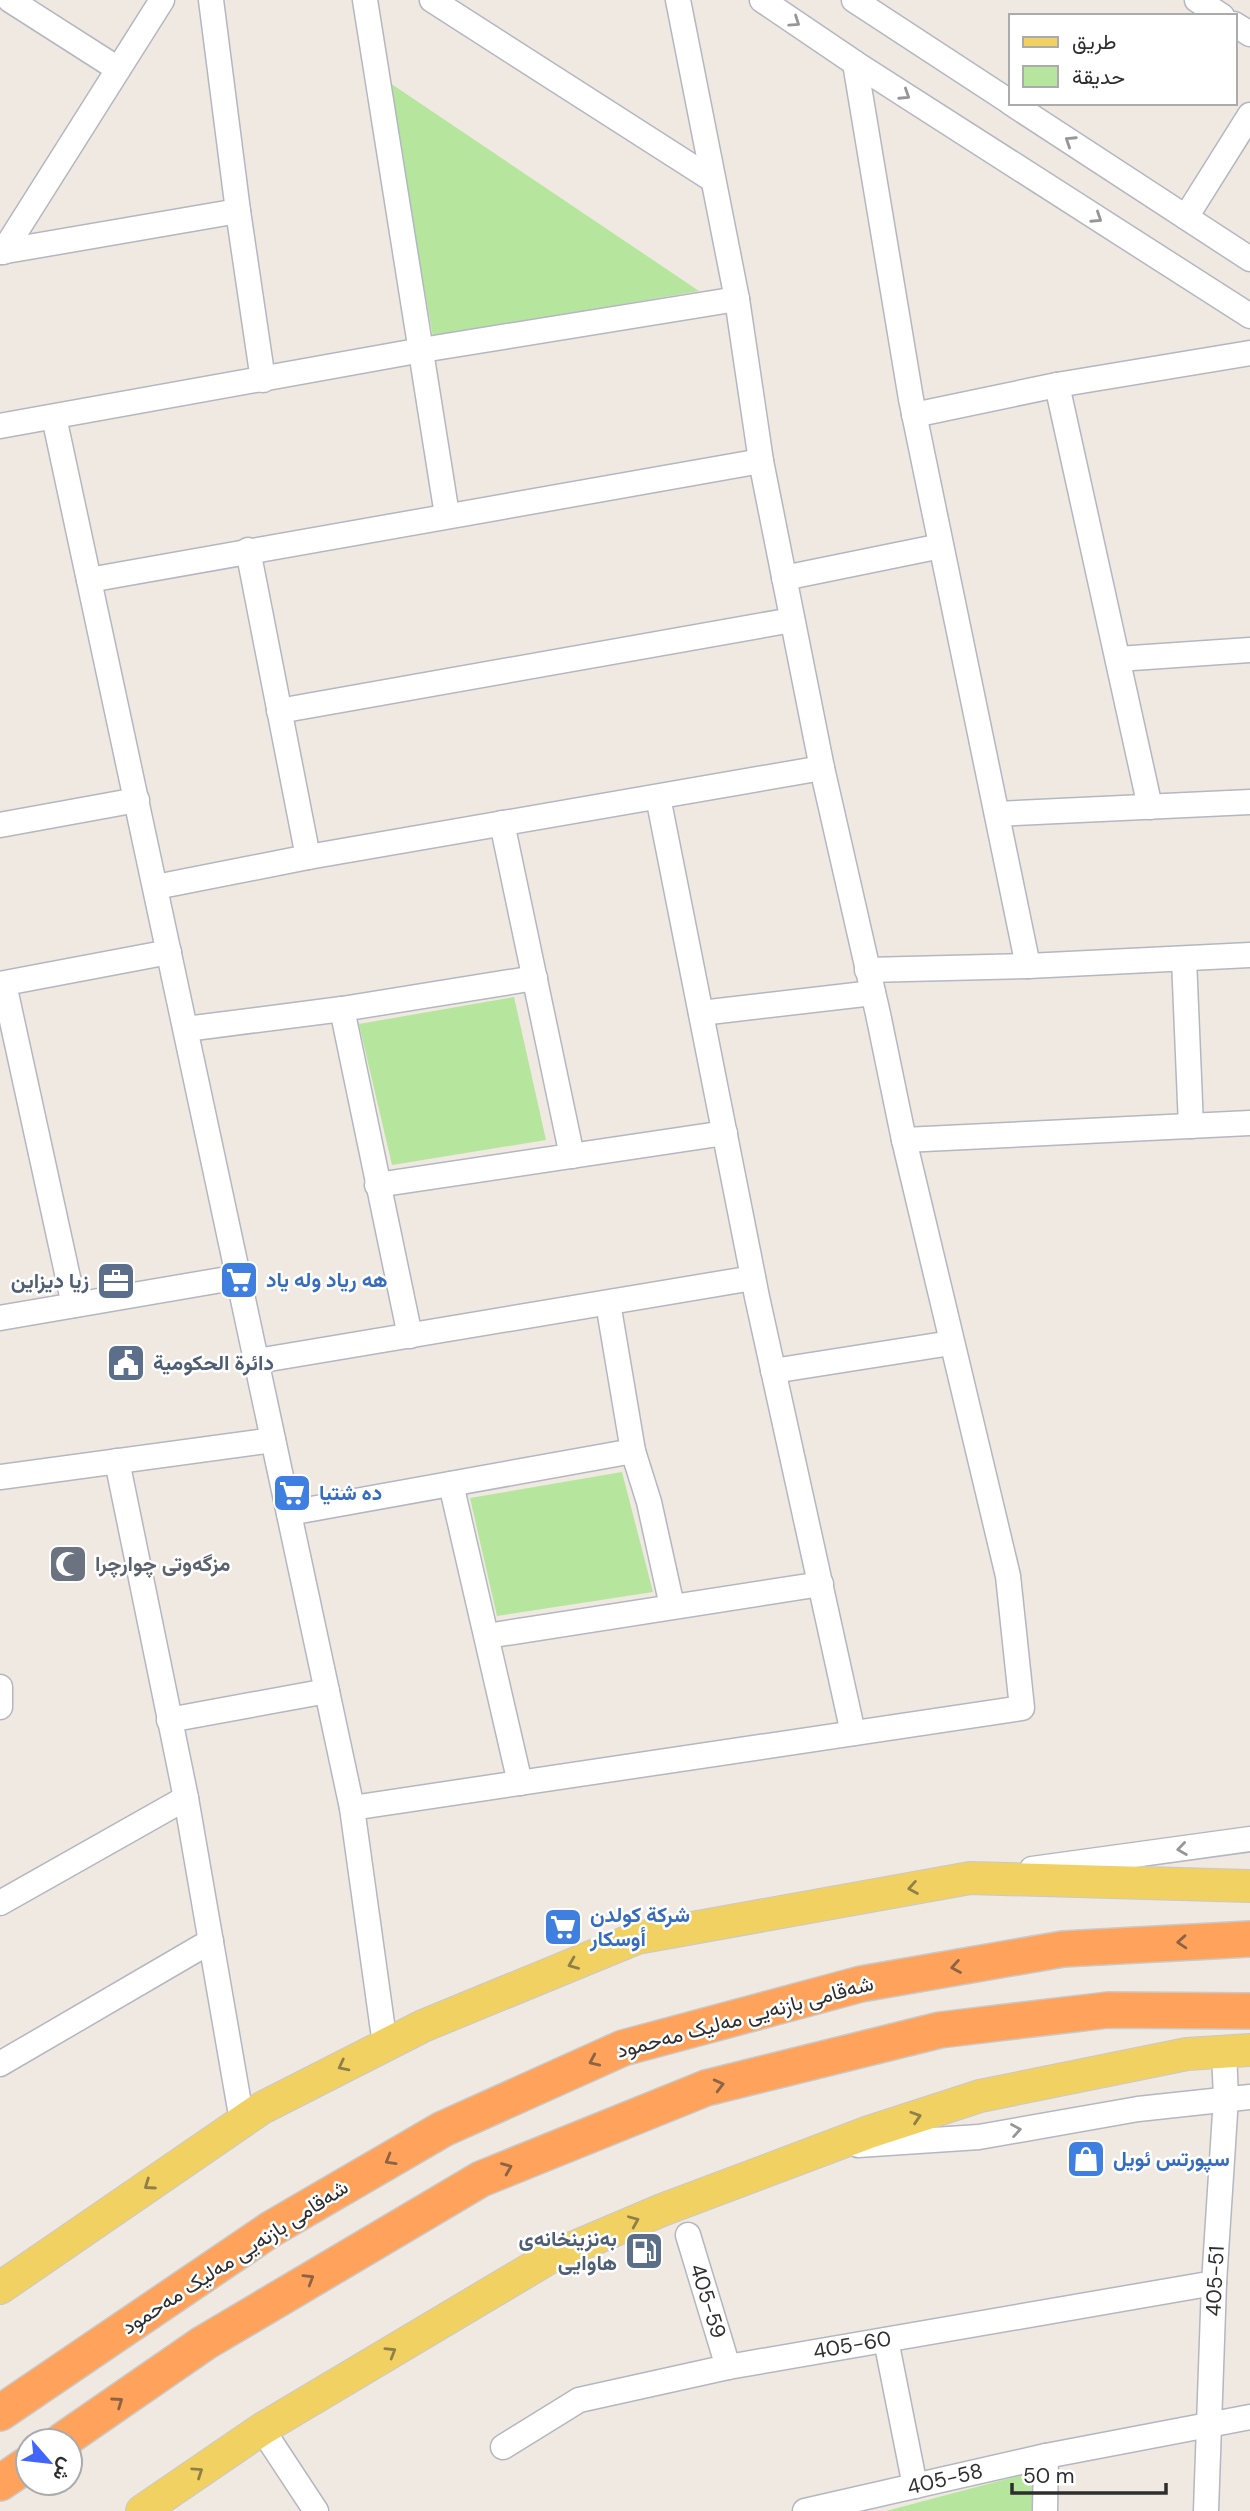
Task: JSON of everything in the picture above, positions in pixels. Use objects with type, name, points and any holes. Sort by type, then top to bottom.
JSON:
[{"type":"highway","name":"شەقامی بازنەیی مەلیک مەحمود","points":[[0,2413],[271,2229],[305,2209],[443,2129],[623,2048],[861,1983],[1063,1949],[1250,1939]]},
{"type":"highway","points":[[82,2427],[205,2343],[481,2179],[706,2088],[940,2030],[1108,2010],[1250,2011]]},
{"type":"main road","points":[[0,2288],[261,2108],[423,2026],[637,1938],[970,1878],[1250,1886]]},
{"type":"main road","points":[[142,2511],[262,2429],[549,2258],[662,2210],[869,2132],[980,2096],[1187,2054],[1237,2051]]},
{"type":"street","points":[[10,0],[118,69]]},
{"type":"street","points":[[1,252],[162,0]]},
{"type":"street","points":[[211,0],[263,380]]},
{"type":"street","points":[[365,0],[447,515]]},
{"type":"street","points":[[432,0],[713,180]]},
{"type":"street","points":[[352,1808],[1022,1708],[1008,1576],[904,1140],[822,768],[761,461],[737,299],[678,0]]},
{"type":"street","points":[[762,0],[855,63],[1250,316]]},
{"type":"street","points":[[854,0],[1009,102]]},
{"type":"street","points":[[1197,0],[1219,14]]},
{"type":"street","points":[[855,63],[914,415],[1028,966]]},
{"type":"street","points":[[1014,105],[1250,259]]},
{"type":"street","points":[[1185,217],[1250,115]]},
{"type":"street","points":[[1,252],[238,211]]},
{"type":"street","points":[[0,426],[422,351],[737,299]]},
{"type":"street","points":[[914,415],[1057,385],[1250,353]]},
{"type":"street","points":[[1057,385],[1150,807]]},
{"type":"street","points":[[54,417],[352,1808],[385,2045]]},
{"type":"street","points":[[89,580],[761,461]]},
{"type":"street","points":[[784,578],[941,546]]},
{"type":"street","points":[[248,550],[308,857]]},
{"type":"street","points":[[279,711],[792,621]]},
{"type":"street","points":[[1118,659],[1250,650]]},
{"type":"street","points":[[156,887],[308,857],[822,768]]},
{"type":"street","points":[[658,796],[753,1278],[853,1733]]},
{"type":"street","points":[[0,825],[137,800]]},
{"type":"street","points":[[997,814],[1250,802]]},
{"type":"street","points":[[502,823],[572,1156]]},
{"type":"street","points":[[74,1305],[2,984],[169,952]]},
{"type":"street","points":[[701,1013],[870,982],[1028,966],[1250,955]]},
{"type":"street","points":[[1184,958],[1191,1126]]},
{"type":"street","points":[[186,1029],[342,1009],[535,978]]},
{"type":"street","points":[[342,1009],[410,1336]]},
{"type":"street","points":[[904,1140],[1250,1124]]},
{"type":"street","points":[[377,1185],[724,1133]]},
{"type":"street","points":[[0,1318],[239,1277]]},
{"type":"street","points":[[257,1362],[753,1278]]},
{"type":"street","points":[[608,1303],[633,1451],[649,1502],[672,1606]]},
{"type":"street","points":[[773,1371],[951,1343]]},
{"type":"street","points":[[0,1477],[273,1440]]},
{"type":"street","points":[[289,1513],[633,1451]]},
{"type":"street","points":[[117,1461],[186,1798],[242,2121]]},
{"type":"street","points":[[452,1484],[520,1783]]},
{"type":"street","points":[[487,1636],[821,1584]]},
{"type":"street","points":[[0,1687],[0,1707]]},
{"type":"street","points":[[169,1720],[327,1691]]},
{"type":"street","points":[[0,1903],[186,1798]]},
{"type":"street","points":[[970,1878],[1250,1839]]},
{"type":"street","points":[[0,2064],[211,1941]]},
{"type":"street","name":"405-51","points":[[1206,2511],[1214,2283],[1238,2098],[1237,2051]]},
{"type":"street","points":[[826,2148],[979,2137],[1138,2109],[1238,2098]]},
{"type":"street","name":"405-59","points":[[688,2235],[728,2367]]},
{"type":"street","name":"405-60","points":[[503,2447],[579,2400],[728,2367],[1214,2283]]},
{"type":"street","points":[[886,2340],[915,2486]]},
{"type":"street","name":"405-58","points":[[805,2511],[1046,2456],[1250,2417]]},
{"type":"street","points":[[262,2429],[316,2511]]},
{"type":"street","points":[[1045,2511],[1046,2456]]},
{"type":"green space","points":[[387,81],[699,291],[433,337]]},
{"type":"green space","points":[[514,997],[546,1140],[392,1165],[359,1024]]},
{"type":"green space","points":[[622,1472],[653,1592],[497,1616],[470,1498]]},
{"type":"green space","points":[[1033,2472],[1032,2511],[886,2511]]},
{"type":"place","name":"هه رياد وله ياد","points":[[239,1280]]},
{"type":"place","name":"زیا دیزاین","points":[[116,1281]]},
{"type":"place","name":"دائرة الحكومية","points":[[126,1363]]},
{"type":"place","name":"ده شتيا","points":[[292,1493]]},
{"type":"place","name":"مزگەوتی چوارچرا","points":[[68,1564]]},
{"type":"place","name":"شرکة کولدن أوسکار","points":[[563,1927]]},
{"type":"place","name":"سپورتس ئويل","points":[[1086,2159]]},
{"type":"place","name":"بەنزینخانەی ھاوایی","points":[[644,2251]]}]
